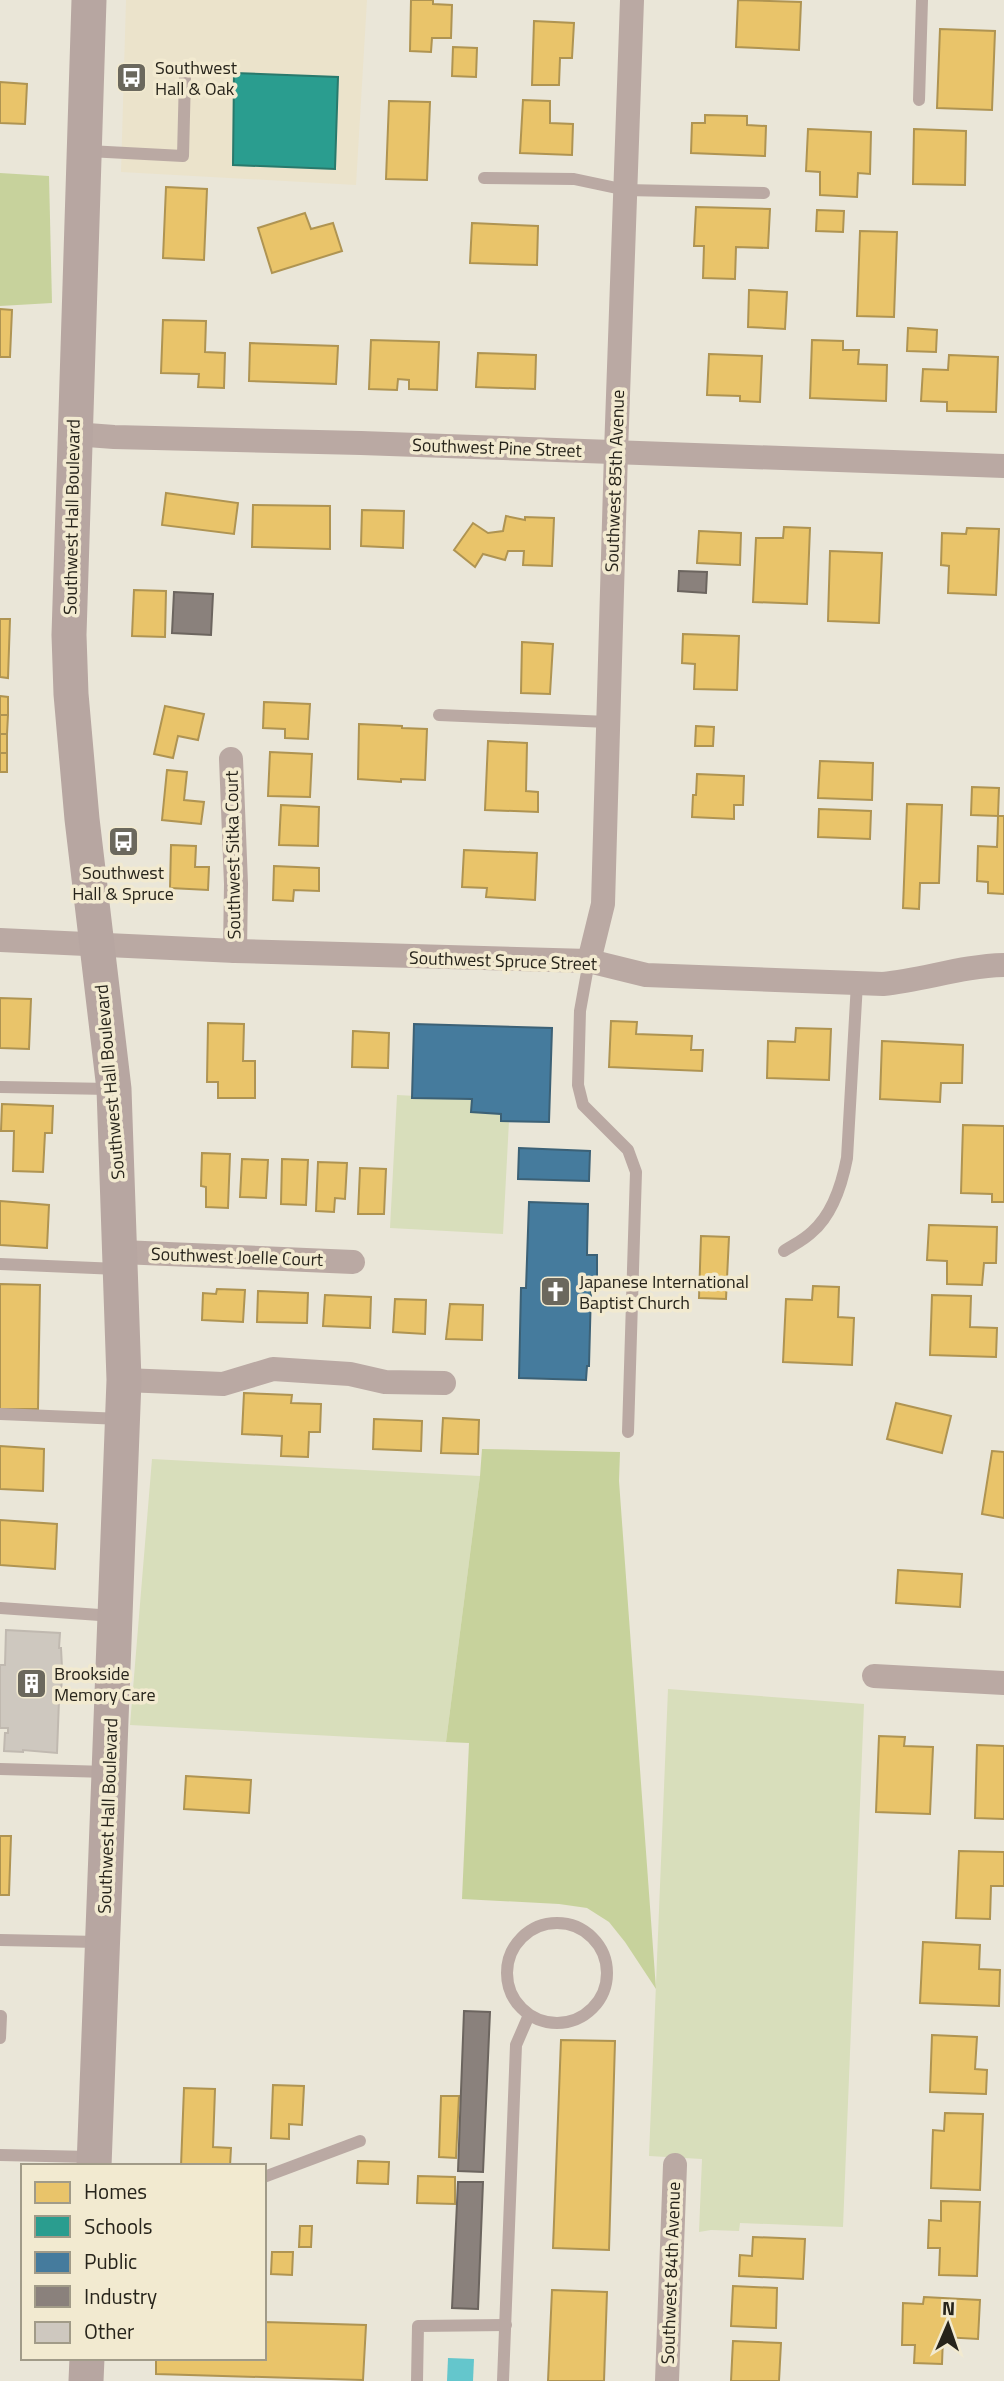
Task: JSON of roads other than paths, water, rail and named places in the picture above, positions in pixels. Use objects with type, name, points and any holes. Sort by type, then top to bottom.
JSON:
[{"type":"main road","name":"Southwest Hall Boulevard","points":[[89,0],[69,635],[71,694],[82,819],[114,1089],[124,1380],[94,2162]]},
{"type":"main road","points":[[86,2381],[87,2360]]},
{"type":"street","name":"Southwest 85th Avenue","points":[[589,961],[603,904],[632,0]]},
{"type":"street","name":"Southwest Pine Street","points":[[74,434],[114,438],[361,443],[1004,466]]},
{"type":"street","name":"Southwest Sitka Court","points":[[231,759],[236,884],[235,951]]},
{"type":"street","name":"Southwest Spruce Street","points":[[0,940],[235,951],[589,961],[646,975],[857,983],[897,982],[975,966],[1004,965]]},
{"type":"street","name":"Southwest Joelle Court","points":[[121,1261],[353,1262]]},
{"type":"street","points":[[124,1380],[222,1384],[273,1369],[350,1374],[385,1382],[444,1383]]},
{"type":"street","points":[[874,1676],[1004,1683]]},
{"type":"street","name":"Southwest 84th Avenue","points":[[667,2381],[675,2165]]},
{"type":"lane","points":[[919,100],[922,0]]},
{"type":"lane","points":[[84,151],[183,156],[185,76]]},
{"type":"lane","points":[[484,178],[574,179],[626,190],[764,193]]},
{"type":"lane","points":[[439,715],[608,722]]},
{"type":"lane","points":[[589,961],[580,1011],[578,1085],[583,1105],[628,1150],[636,1172],[628,1432]]},
{"type":"lane","points":[[784,1251],[813,1232],[842,1185],[847,1158],[857,983]]},
{"type":"lane","points":[[0,1087],[114,1089]]},
{"type":"lane","points":[[0,1264],[121,1261]]},
{"type":"lane","points":[[0,1414],[122,1419]]},
{"type":"lane","points":[[0,1608],[115,1616]]},
{"type":"lane","points":[[0,1769],[109,1772]]},
{"type":"lane","points":[[569,1924],[584,1931],[600,1948],[608,1971],[605,1988],[598,2003],[585,2015],[570,2022],[552,2024],[529,2015],[512,1996],[507,1979],[508,1962],[514,1947],[524,1935],[538,1926],[569,1924]]},
{"type":"lane","points":[[0,1940],[103,1942]]},
{"type":"lane","points":[[503,2381],[516,2045],[529,2015]]},
{"type":"lane","points":[[0,2038],[1,2016]]},
{"type":"lane","points":[[266,2177],[360,2141]]},
{"type":"lane","points":[[0,2155],[94,2162]]},
{"type":"lane","points":[[417,2381],[418,2326],[506,2325]]},
{"type":"water","points":[[448,2358],[474,2359],[473,2381],[447,2381]]},
{"type":"place","name":"Southwest Hall & Oak","points":[[132,78]]},
{"type":"place","name":"Southwest Hall & Spruce","points":[[123,842]]},
{"type":"place","name":"Japanese International Baptist Church","points":[[556,1292]]},
{"type":"place","name":"Brookside Memory Care","points":[[31,1684]]}]
